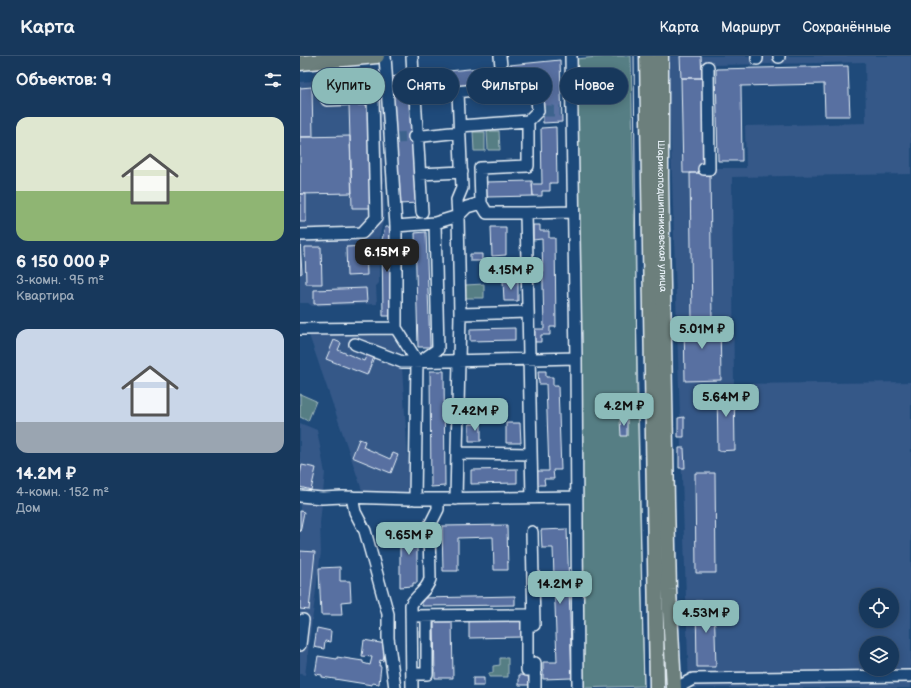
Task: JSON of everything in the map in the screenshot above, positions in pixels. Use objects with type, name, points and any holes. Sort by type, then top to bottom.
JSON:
[{"type":"main road","points":[[300,63],[376,56]]},
{"type":"main road","name":"Шарикоподшипниковская улица","points":[[647,56],[657,688]]},
{"type":"main road","name":"Шарикоподшипниковская улица","points":[[660,56],[667,508],[673,685]]},
{"type":"street","points":[[385,56],[392,138],[396,226],[396,328],[419,361],[415,500],[577,497]]},
{"type":"street","points":[[412,56],[413,68]]},
{"type":"street","points":[[571,56],[566,110],[573,212],[576,358],[578,688]]},
{"type":"street","points":[[705,165],[708,67]]},
{"type":"street","points":[[416,137],[460,129],[528,122],[541,111],[536,88],[502,88],[494,93],[486,89],[459,92]]},
{"type":"street","points":[[300,234],[362,233],[376,218],[373,104]]},
{"type":"street","points":[[415,104],[416,137],[422,212]]},
{"type":"street","points":[[456,499],[460,314],[457,200],[462,188],[459,104]]},
{"type":"street","points":[[528,122],[528,166],[480,168],[481,204],[487,213],[573,212]]},
{"type":"street","points":[[420,174],[462,172]]},
{"type":"street","points":[[396,226],[435,223],[458,216],[467,207],[481,204]]},
{"type":"street","points":[[526,213],[532,498]]},
{"type":"street","points":[[419,361],[438,349],[435,223]]},
{"type":"street","points":[[460,314],[528,312]]},
{"type":"street","points":[[300,329],[396,328]]},
{"type":"street","points":[[356,344],[402,362],[576,358]]},
{"type":"street","points":[[457,453],[531,454]]},
{"type":"street","points":[[300,496],[410,500]]},
{"type":"street","points":[[352,497],[355,512],[365,531],[388,614],[388,638],[394,688]]},
{"type":"street","points":[[412,688],[411,605],[415,598],[429,586],[429,527],[438,509],[438,499]]},
{"type":"street","points":[[532,532],[535,688]]},
{"type":"street","points":[[412,616],[437,617],[527,615],[527,670],[535,670]]},
{"type":"street","points":[[412,674],[427,674],[437,617]]},
{"type":"street","points":[[300,645],[303,620]]},
{"type":"street","points":[[652,688],[657,674]]},
{"type":"street","points":[[673,685],[682,685],[693,679],[911,676]]},
{"type":"shaded area","points":[[668,56],[911,56],[911,174],[732,177],[734,384],[911,382],[911,688],[689,688]],"holes":[[[865,62],[866,123],[745,126],[746,168],[715,168],[713,65]]]},
{"type":"shaded area","points":[[312,81],[312,104],[382,104],[385,214],[379,238],[379,283],[376,286],[377,304],[312,306],[308,303],[300,303],[300,82]]},
{"type":"shaded area","points":[[309,335],[393,336],[401,351],[410,493],[363,493]]},
{"type":"shaded area","points":[[300,423],[317,430],[325,473],[320,523],[321,552],[305,675],[300,674]]},
{"type":"green space","points":[[631,56],[644,686],[580,688],[575,104],[628,104],[628,68],[575,68],[575,59]]},
{"type":"green space","points":[[487,131],[499,131],[500,150],[488,150]]},
{"type":"green space","points":[[473,132],[485,132],[485,151],[474,151]]},
{"type":"green space","points":[[484,284],[484,298],[465,298],[465,285]]},
{"type":"green space","points":[[300,394],[316,401],[308,421],[300,417]]},
{"type":"green space","points":[[500,658],[508,658],[508,677],[489,677],[489,673],[493,673],[493,666],[500,665]]},
{"type":"building","points":[[680,56],[701,56],[702,78],[681,78]]},
{"type":"building","points":[[560,60],[560,104],[561,104],[562,122],[543,123],[543,104],[552,104],[552,68],[479,68]]},
{"type":"building","points":[[848,66],[850,116],[825,116],[824,84],[741,86],[742,161],[718,161],[716,69]]},
{"type":"building","points":[[467,69],[467,88],[459,89],[459,70]]},
{"type":"building","points":[[388,77],[393,77],[393,104],[412,104],[419,203],[399,204]]},
{"type":"building","points":[[681,78],[702,78],[704,173],[683,173]]},
{"type":"building","points":[[312,87],[313,137],[300,137],[300,88]]},
{"type":"building","points":[[370,104],[372,208],[352,208],[349,105]]},
{"type":"building","points":[[556,127],[557,183],[550,183],[550,191],[542,191],[542,196],[533,196],[532,184],[542,184],[541,128]]},
{"type":"building","points":[[350,136],[352,193],[300,194],[300,137]]},
{"type":"building","points":[[690,173],[710,173],[712,320],[692,321]]},
{"type":"building","points":[[532,181],[533,196],[487,197],[486,182]]},
{"type":"building","points":[[300,194],[306,194],[306,222],[300,222]]},
{"type":"building","points":[[533,225],[540,225],[540,231],[549,231],[549,238],[555,238],[556,327],[550,327],[550,335],[541,335],[541,342],[533,342],[533,329],[544,329],[542,239],[533,240]]},
{"type":"building","points":[[385,227],[390,227],[392,316],[383,316],[382,240]]},
{"type":"building","points":[[491,227],[506,227],[506,255],[492,256]]},
{"type":"building","points":[[426,232],[430,347],[418,347],[415,233]]},
{"type":"building","points":[[300,241],[302,273],[300,274]]},
{"type":"building","points":[[366,246],[367,275],[347,276],[346,247]]},
{"type":"building","points":[[305,247],[321,247],[322,284],[306,284]]},
{"type":"building","points":[[470,254],[482,254],[482,261],[470,261]]},
{"type":"building","points":[[503,281],[518,281],[518,301],[504,301]]},
{"type":"building","points":[[366,288],[367,302],[314,304],[314,290]]},
{"type":"building","points":[[720,320],[721,380],[685,381],[684,321]]},
{"type":"building","points":[[515,328],[515,340],[470,341],[470,329]]},
{"type":"building","points":[[334,340],[341,343],[338,350],[364,361],[367,354],[374,357],[367,375],[326,359]]},
{"type":"building","points":[[430,371],[444,371],[445,486],[431,487]]},
{"type":"building","points":[[538,371],[546,371],[546,377],[553,377],[553,386],[558,386],[561,470],[553,470],[554,479],[544,479],[545,485],[537,485],[537,471],[549,471],[546,384],[539,384]]},
{"type":"building","points":[[734,385],[735,450],[718,451],[717,386]]},
{"type":"building","points":[[684,417],[684,437],[678,437],[678,418]]},
{"type":"building","points":[[627,418],[627,436],[621,436],[620,419]]},
{"type":"building","points":[[506,423],[520,423],[521,443],[506,443]]},
{"type":"building","points":[[469,424],[481,424],[481,441],[469,441]]},
{"type":"building","points":[[359,439],[365,441],[363,447],[390,459],[393,453],[398,455],[391,473],[352,457]]},
{"type":"building","points":[[679,448],[684,448],[685,468],[679,468]]},
{"type":"building","points":[[302,465],[316,468],[311,490],[300,487]]},
{"type":"building","points":[[517,469],[517,483],[471,484],[471,470]]},
{"type":"building","points":[[695,473],[715,473],[716,573],[696,573]]},
{"type":"building","points":[[300,511],[304,512],[300,532]]},
{"type":"building","points":[[409,524],[417,524],[417,583],[413,583],[413,586],[400,587],[400,528],[409,528]]},
{"type":"building","points":[[507,525],[508,570],[494,570],[493,537],[458,538],[458,571],[443,571],[442,526]]},
{"type":"building","points":[[567,529],[572,678],[543,679],[543,662],[557,662],[553,548],[542,548],[541,530]]},
{"type":"building","points":[[300,551],[315,552],[309,610],[300,609]]},
{"type":"building","points":[[340,567],[340,581],[350,581],[351,601],[341,602],[342,615],[321,615],[319,568]]},
{"type":"building","points":[[515,596],[515,605],[422,606],[422,598]]},
{"type":"building","points":[[696,601],[714,601],[716,667],[697,667]]},
{"type":"building","points":[[452,619],[453,678],[435,678],[434,620]]},
{"type":"building","points":[[469,619],[523,619],[523,637],[469,638]]},
{"type":"building","points":[[317,628],[331,631],[330,642],[325,641],[324,649],[314,647]]},
{"type":"building","points":[[364,640],[386,644],[383,661],[380,660],[379,666],[381,666],[379,684],[372,683],[372,685],[322,677],[322,675],[315,674],[318,656],[363,661],[363,663],[370,665],[372,657],[362,656]]},
{"type":"building","points":[[519,675],[528,675],[529,685],[519,685]]},
{"type":"building","points":[[473,678],[484,678],[484,686],[473,686]]},
{"type":"tunnel","points":[[543,111],[561,111]]},
{"type":"tunnel","points":[[394,138],[414,137]]},
{"type":"tram line","points":[[634,56],[637,387],[644,688]]}]
